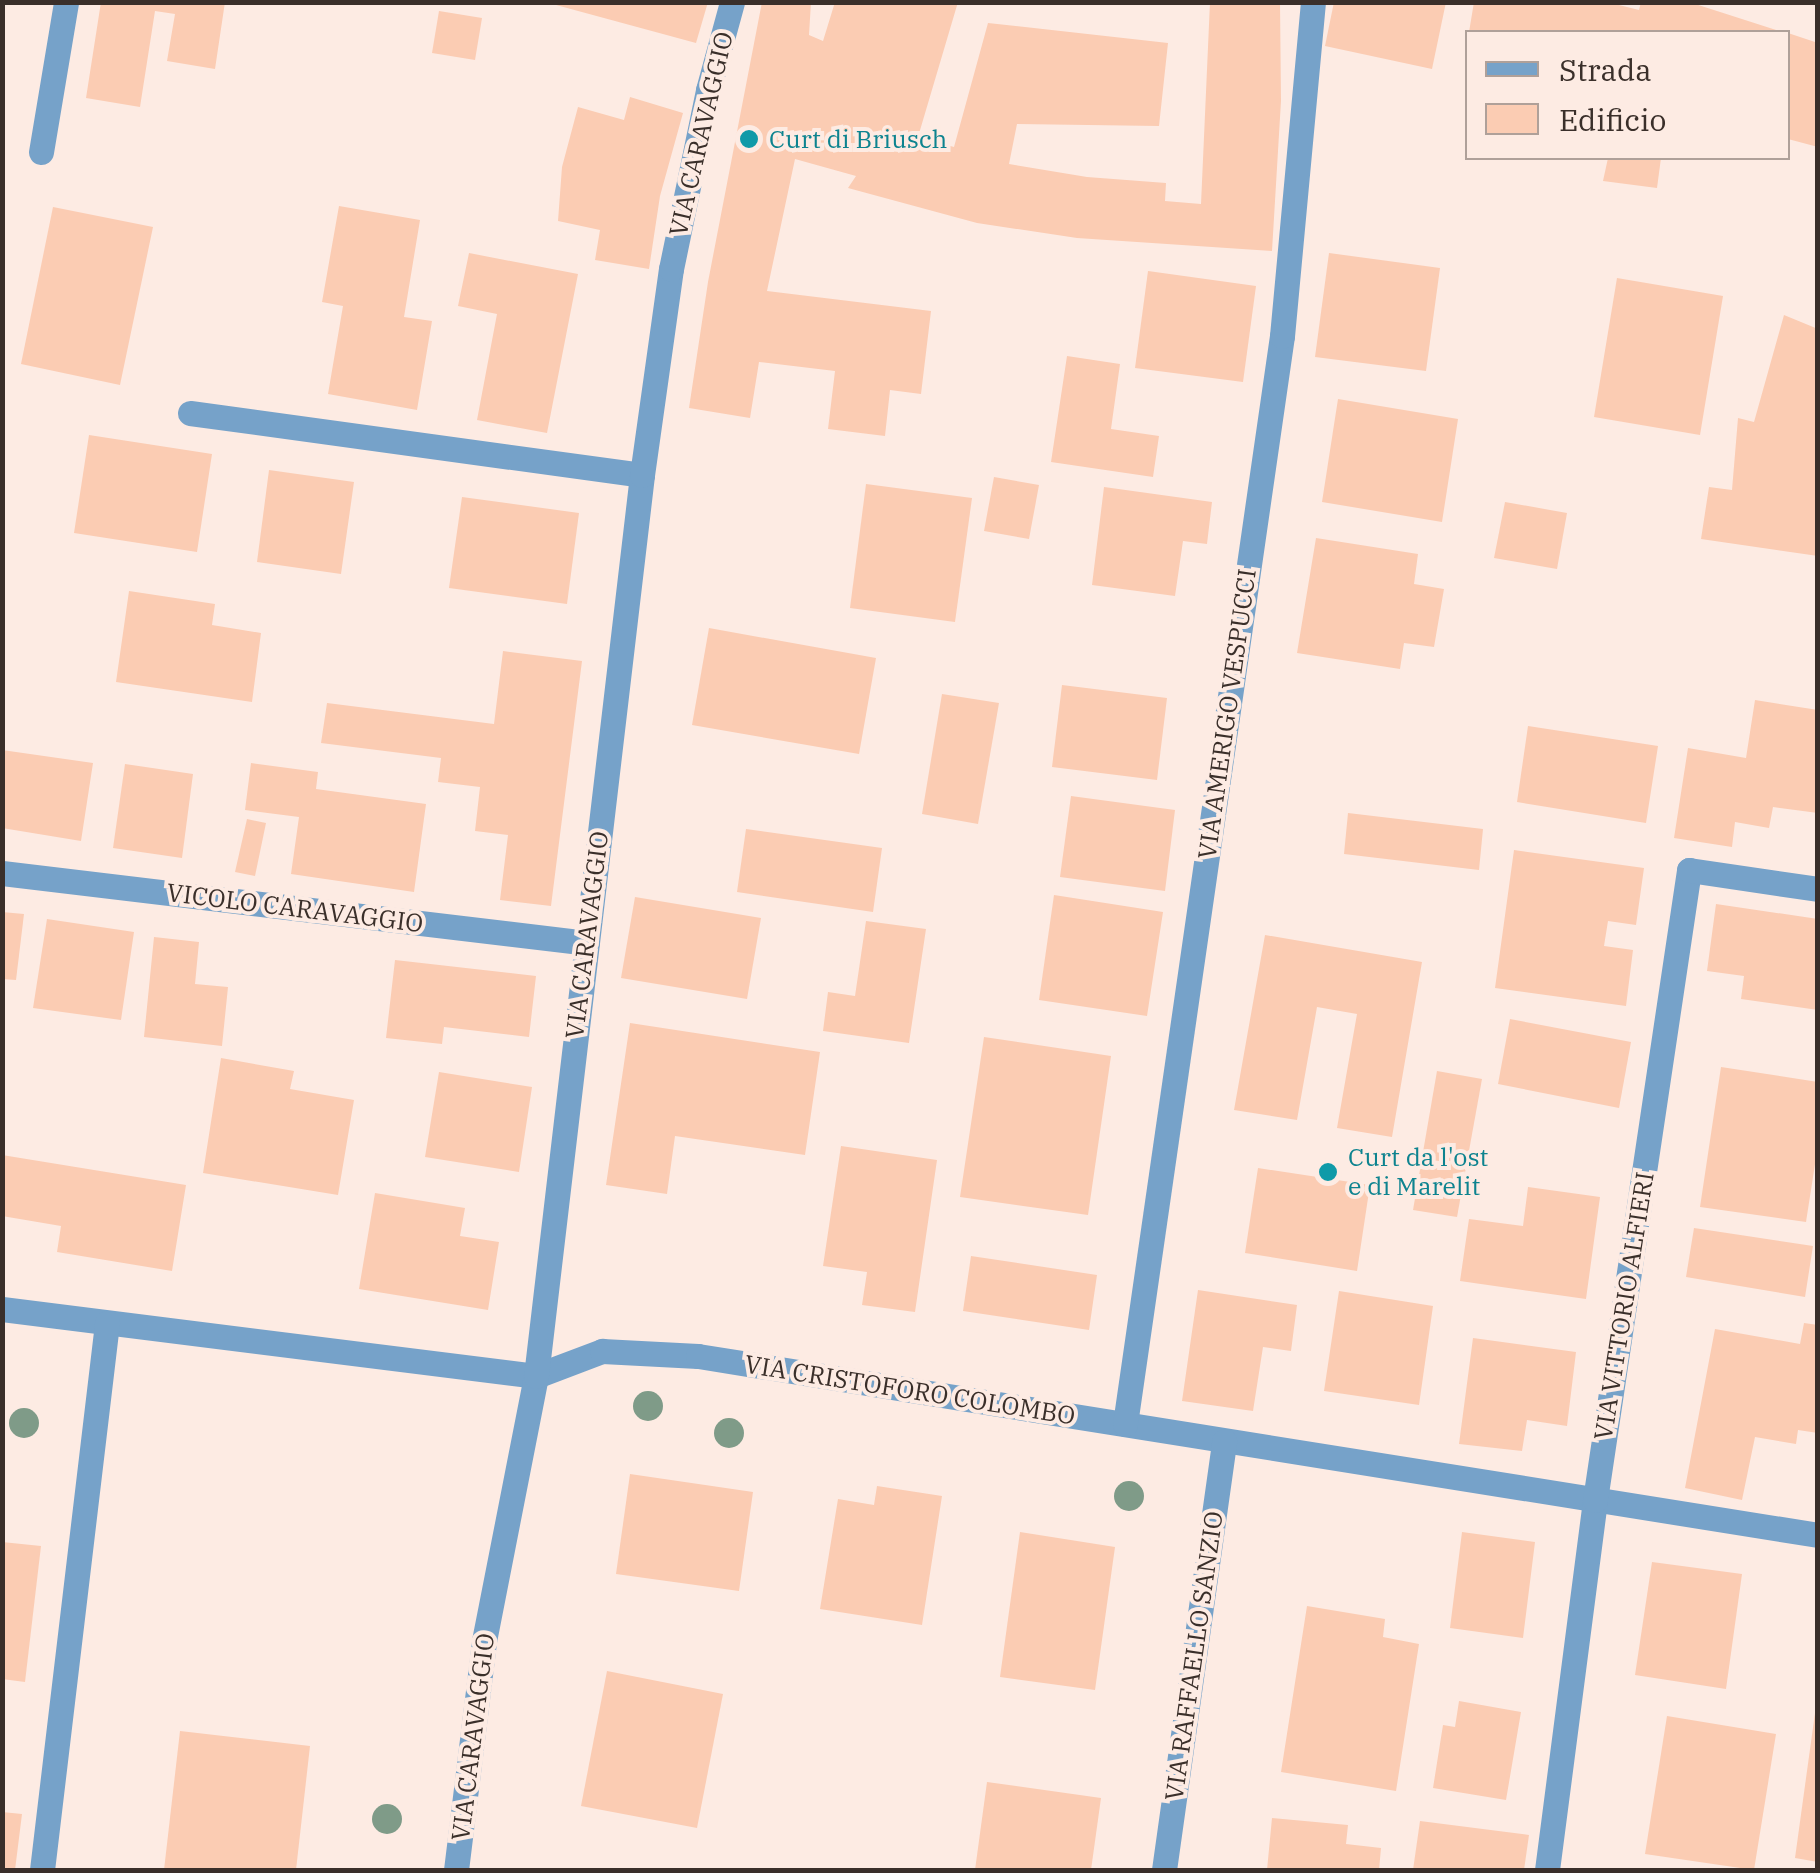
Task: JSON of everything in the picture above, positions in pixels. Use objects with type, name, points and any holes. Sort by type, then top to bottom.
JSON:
[{"type":"street","points":[[41,152],[66,2]]},
{"type":"street","name":"VIA CARAVAGGIO","points":[[456,1870],[484,1641],[536,1376],[642,476],[671,269],[708,90],[732,2]]},
{"type":"street","name":"VIA AMERIGO VESPUCCI","points":[[1125,1424],[1282,336],[1313,2]]},
{"type":"street","points":[[190,413],[642,476]]},
{"type":"street","name":"VIA VITTORIO ALFIERI","points":[[1547,1870],[1595,1500],[1689,870],[1818,889]]},
{"type":"street","name":"VICOLO CARAVAGGIO","points":[[2,873],[587,943]]},
{"type":"street","name":"VIA CRISTOFORO COLOMBO","points":[[2,1309],[536,1376],[602,1350],[651,1352],[1818,1535]]},
{"type":"street","points":[[42,1870],[107,1323]]},
{"type":"street","name":"VIA RAFFAELLO SANZIO","points":[[1164,1870],[1224,1441]]},
{"type":"building","points":[[101,2],[225,2],[215,69],[167,61],[175,14],[155,11],[140,107],[86,98]]},
{"type":"building","points":[[545,2],[708,2],[696,43]]},
{"type":"building","points":[[762,2],[811,2],[809,35],[823,41],[835,2],[958,2],[918,137],[954,147],[988,23],[1168,43],[1159,126],[1017,124],[1009,164],[1087,177],[1166,183],[1165,201],[1201,204],[1210,2],[1280,2],[1281,101],[1272,251],[1077,238],[977,223],[848,188],[856,176],[795,159],[767,291],[931,311],[921,394],[890,390],[885,436],[828,429],[835,371],[759,362],[750,418],[689,408],[708,282]]},
{"type":"building","points":[[1334,2],[1446,2],[1432,69],[1325,46]]},
{"type":"building","points":[[1474,2],[1607,2],[1639,10],[1641,2],[1689,2],[1776,30],[1469,30]]},
{"type":"building","points":[[439,11],[482,18],[475,60],[432,53]]},
{"type":"building","points":[[1790,34],[1818,43],[1818,147],[1790,140]]},
{"type":"building","points":[[630,97],[683,113],[660,196],[649,269],[595,260],[600,230],[558,221],[562,167],[578,107],[624,120]]},
{"type":"building","points":[[1608,160],[1661,160],[1657,188],[1603,181]]},
{"type":"building","points":[[339,206],[420,220],[404,317],[432,321],[417,410],[328,394],[343,306],[322,302]]},
{"type":"building","points":[[53,207],[153,227],[120,385],[21,364]]},
{"type":"building","points":[[469,253],[578,274],[547,433],[477,420],[497,314],[458,306]]},
{"type":"building","points":[[1329,253],[1440,268],[1426,371],[1315,357]]},
{"type":"building","points":[[1148,271],[1256,286],[1243,382],[1135,368]]},
{"type":"building","points":[[1617,278],[1723,296],[1700,435],[1594,417]]},
{"type":"building","points":[[1784,315],[1818,329],[1818,556],[1701,539],[1709,487],[1732,490],[1738,418],[1754,422]]},
{"type":"building","points":[[1067,356],[1120,364],[1111,429],[1159,436],[1153,477],[1051,462]]},
{"type":"building","points":[[1338,399],[1458,419],[1442,522],[1322,502]]},
{"type":"building","points":[[89,435],[212,454],[197,552],[74,533]]},
{"type":"building","points":[[269,470],[354,482],[341,574],[257,562]]},
{"type":"building","points":[[994,477],[1039,485],[1029,539],[984,531]]},
{"type":"building","points":[[866,484],[972,498],[955,622],[850,608]]},
{"type":"building","points":[[1104,487],[1212,502],[1207,544],[1183,541],[1175,596],[1092,585]]},
{"type":"building","points":[[462,497],[579,513],[567,604],[449,588]]},
{"type":"building","points":[[1505,502],[1567,513],[1557,569],[1494,558]]},
{"type":"building","points":[[1316,538],[1418,554],[1414,584],[1444,589],[1434,647],[1404,643],[1400,669],[1297,653]]},
{"type":"building","points":[[129,591],[215,604],[212,625],[261,633],[252,702],[116,682]]},
{"type":"building","points":[[709,628],[876,658],[859,754],[692,725]]},
{"type":"building","points":[[503,651],[582,661],[551,906],[500,900],[508,835],[475,831],[480,787],[438,782],[441,758],[321,743],[327,703],[494,724]]},
{"type":"building","points":[[1062,685],[1167,698],[1157,780],[1052,767]]},
{"type":"building","points":[[942,694],[999,703],[978,824],[922,814]]},
{"type":"building","points":[[1755,700],[1818,710],[1818,813],[1773,807],[1769,828],[1735,822],[1732,847],[1674,838],[1688,748],[1746,758]]},
{"type":"building","points":[[1528,726],[1658,746],[1646,823],[1517,802]]},
{"type":"building","points":[[2,750],[93,763],[81,841],[2,828]]},
{"type":"building","points":[[251,763],[318,772],[316,789],[426,804],[414,892],[291,874],[299,817],[245,810]]},
{"type":"building","points":[[125,764],[193,774],[182,858],[113,848]]},
{"type":"building","points":[[1071,796],[1175,810],[1165,891],[1060,877]]},
{"type":"building","points":[[1348,813],[1483,829],[1479,870],[1344,854]]},
{"type":"building","points":[[247,819],[266,823],[255,876],[235,872]]},
{"type":"building","points":[[746,829],[882,848],[873,912],[737,892]]},
{"type":"building","points":[[1514,850],[1644,868],[1636,925],[1608,921],[1604,946],[1633,950],[1626,1006],[1495,988]]},
{"type":"building","points":[[1054,895],[1163,912],[1147,1016],[1039,1000]]},
{"type":"building","points":[[635,897],[761,918],[747,999],[621,978]]},
{"type":"building","points":[[1716,904],[1818,919],[1818,1010],[1741,999],[1744,976],[1707,971]]},
{"type":"building","points":[[2,912],[24,914],[16,980],[2,979]]},
{"type":"building","points":[[47,919],[134,932],[121,1020],[33,1008]]},
{"type":"building","points":[[866,921],[926,929],[909,1043],[823,1031],[828,992],[855,996]]},
{"type":"building","points":[[1265,935],[1422,962],[1392,1137],[1337,1128],[1357,1014],[1317,1007],[1297,1120],[1234,1110]]},
{"type":"building","points":[[154,937],[199,942],[195,984],[228,987],[222,1046],[144,1037]]},
{"type":"building","points":[[395,960],[536,976],[529,1037],[444,1027],[442,1044],[386,1038]]},
{"type":"building","points":[[1510,1019],[1631,1042],[1619,1108],[1498,1084]]},
{"type":"building","points":[[630,1023],[820,1052],[805,1155],[675,1136],[667,1194],[606,1185]]},
{"type":"building","points":[[984,1037],[1111,1056],[1088,1215],[960,1197]]},
{"type":"building","points":[[221,1058],[294,1071],[290,1089],[354,1100],[338,1195],[203,1173]]},
{"type":"building","points":[[1721,1067],[1818,1082],[1818,1145],[1806,1222],[1700,1207]]},
{"type":"building","points":[[1437,1071],[1482,1079],[1457,1217],[1413,1210]]},
{"type":"building","points":[[439,1072],[532,1087],[519,1172],[425,1157]]},
{"type":"building","points":[[841,1146],[937,1160],[915,1312],[862,1305],[867,1272],[823,1266]]},
{"type":"building","points":[[2,1155],[186,1185],[172,1271],[57,1252],[61,1226],[2,1216]]},
{"type":"building","points":[[1258,1168],[1370,1185],[1357,1271],[1245,1253]]},
{"type":"building","points":[[1528,1187],[1600,1197],[1586,1299],[1460,1281],[1469,1219],[1523,1226]]},
{"type":"building","points":[[375,1193],[465,1208],[460,1236],[499,1242],[488,1310],[359,1289]]},
{"type":"building","points":[[1694,1228],[1813,1246],[1805,1297],[1686,1277]]},
{"type":"building","points":[[971,1256],[1097,1275],[1089,1330],[963,1311]]},
{"type":"building","points":[[1198,1290],[1297,1305],[1291,1351],[1263,1347],[1253,1411],[1182,1401]]},
{"type":"building","points":[[1339,1291],[1433,1306],[1419,1405],[1324,1391]]},
{"type":"building","points":[[1804,1323],[1818,1325],[1818,1433],[1798,1430],[1796,1444],[1755,1437],[1742,1500],[1685,1488],[1715,1329],[1800,1344]]},
{"type":"building","points":[[1473,1338],[1576,1352],[1567,1426],[1527,1420],[1522,1451],[1459,1444]]},
{"type":"building","points":[[630,1474],[753,1492],[739,1591],[616,1574]]},
{"type":"building","points":[[877,1486],[942,1496],[922,1625],[820,1609],[838,1499],[874,1505]]},
{"type":"building","points":[[1020,1532],[1115,1547],[1095,1690],[1000,1677]]},
{"type":"building","points":[[1462,1532],[1535,1542],[1523,1638],[1450,1628]]},
{"type":"building","points":[[2,1542],[41,1546],[25,1682],[2,1679]]},
{"type":"building","points":[[1652,1562],[1742,1574],[1726,1689],[1635,1675]]},
{"type":"building","points":[[1307,1606],[1385,1619],[1383,1637],[1419,1644],[1396,1791],[1281,1772]]},
{"type":"building","points":[[607,1671],[723,1694],[697,1828],[581,1806]]},
{"type":"building","points":[[1459,1701],[1521,1712],[1506,1800],[1433,1788],[1443,1725],[1455,1727]]},
{"type":"building","points":[[1818,1713],[1818,1862],[1795,1858]]},
{"type":"building","points":[[1667,1716],[1776,1734],[1754,1870],[1645,1854]]},
{"type":"building","points":[[180,1731],[310,1746],[296,1870],[164,1870]]},
{"type":"building","points":[[987,1782],[1101,1798],[1091,1870],[975,1870]]},
{"type":"building","points":[[2,1812],[22,1814],[15,1870],[2,1870]]},
{"type":"building","points":[[1272,1818],[1348,1825],[1346,1844],[1381,1848],[1379,1870],[1267,1870]]},
{"type":"building","points":[[1420,1821],[1529,1835],[1524,1870],[1413,1870]]},
{"type":"place","name":"Curt di Briusch","points":[[749,139]]},
{"type":"place","name":"Curt da l'ost e di Marelit","points":[[1328,1172]]}]
